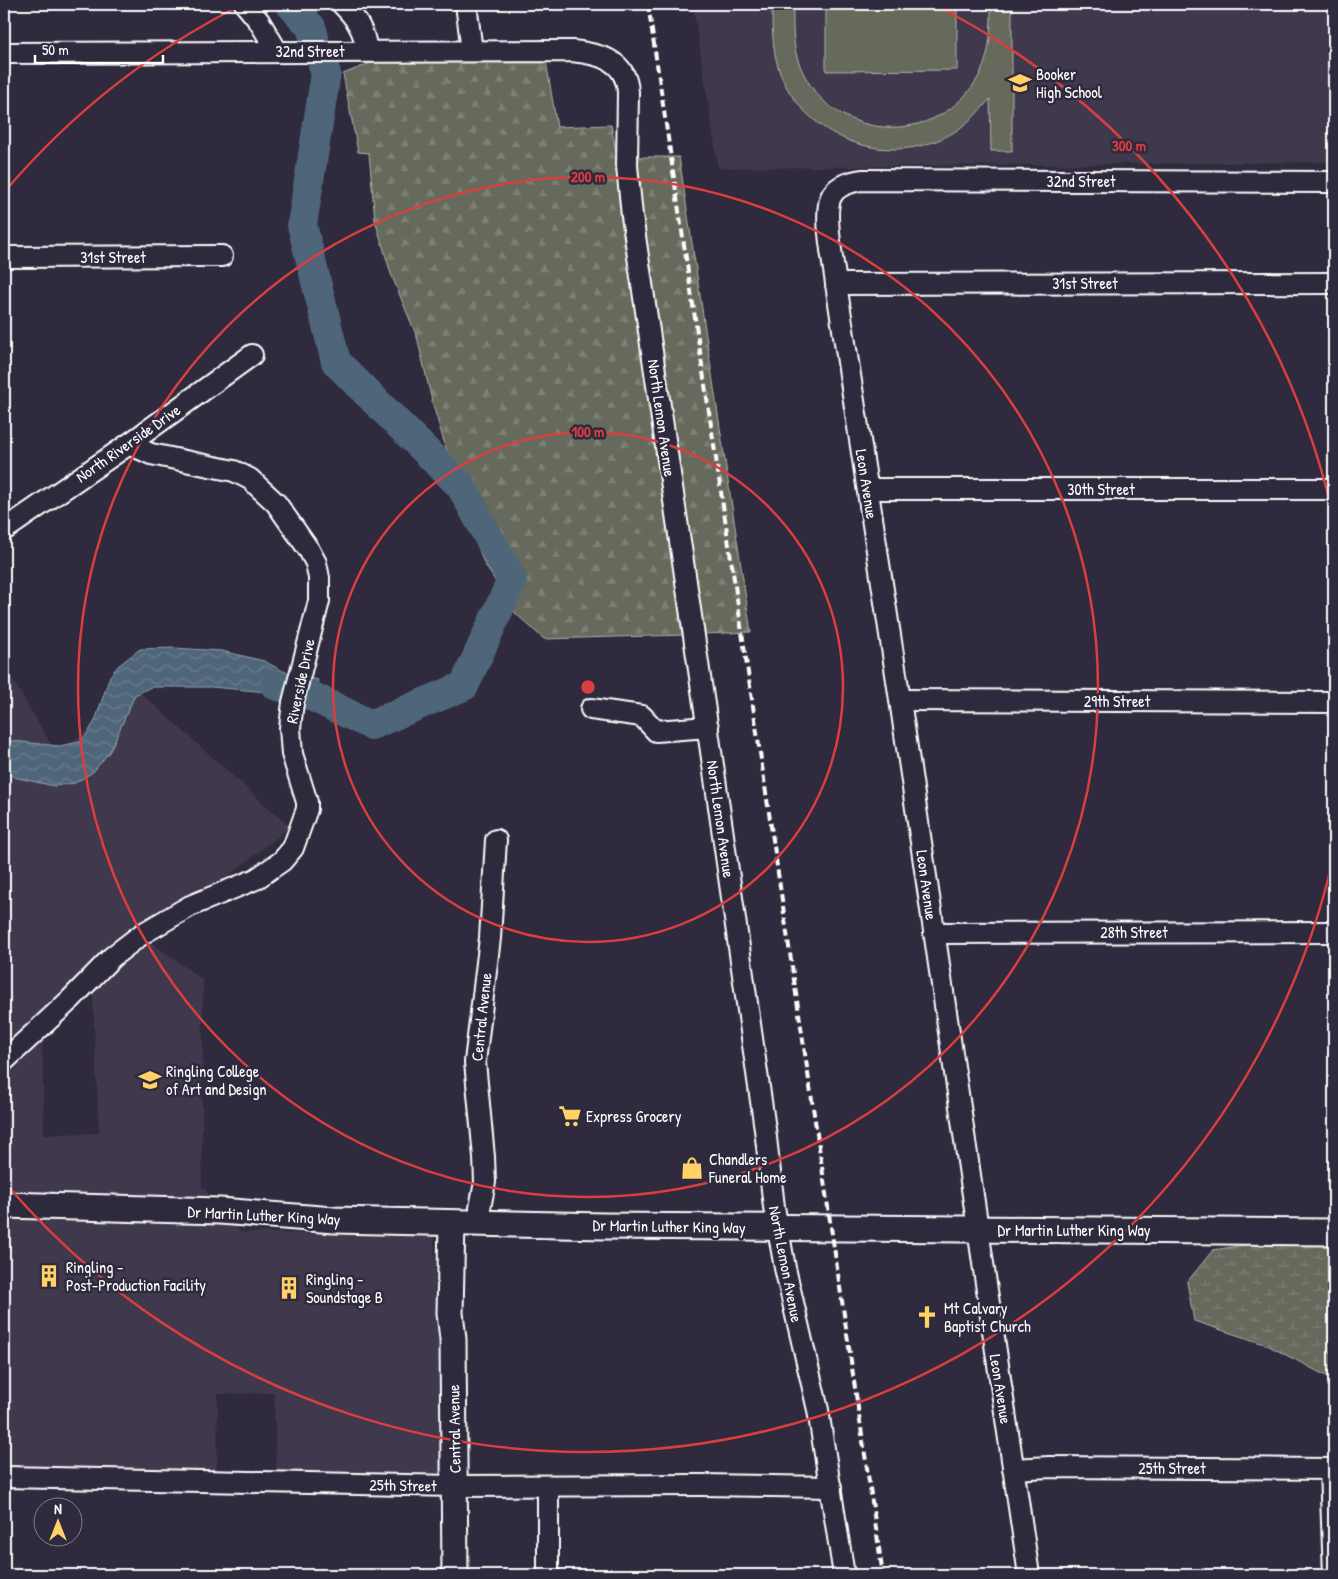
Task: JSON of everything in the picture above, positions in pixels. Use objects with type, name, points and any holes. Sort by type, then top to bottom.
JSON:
[{"type":"street","points":[[245,4],[259,21],[277,51]]},
{"type":"street","points":[[342,4],[360,25],[367,51]]},
{"type":"street","points":[[466,4],[472,50]]},
{"type":"street","name":"32nd Street","points":[[4,53],[572,51],[600,55],[614,64]]},
{"type":"street","name":"North Lemon Avenue","points":[[614,64],[628,86],[627,166],[632,216],[708,727],[777,1227],[818,1410],[844,1575]]},
{"type":"street","name":"32nd Street","points":[[832,195],[841,186],[849,182],[862,180],[1334,182]]},
{"type":"street","name":"Leon Avenue","points":[[832,195],[828,209],[828,222],[836,284],[900,700],[1029,1575]]},
{"type":"street","name":"31st Street","points":[[4,257],[222,256]]},
{"type":"street","name":"31st Street","points":[[836,284],[1334,283]]},
{"type":"street","name":"North Riverside Drive","points":[[4,530],[129,444],[252,355]]},
{"type":"street","name":"Riverside Drive","points":[[4,1061],[112,958],[142,934],[190,906],[265,874],[282,861],[293,848],[307,809],[307,802],[297,772],[290,739],[293,702],[319,601],[319,578],[316,563],[276,503],[250,479],[234,471],[152,454],[129,444]]},
{"type":"street","name":"30th Street","points":[[868,489],[1334,488]]},
{"type":"street","name":"29th Street","points":[[900,700],[1334,702]]},
{"type":"street","points":[[591,709],[642,716],[656,731],[708,727]]},
{"type":"street","name":"Central Avenue","points":[[480,1223],[480,1208],[485,1182],[475,1062],[490,938],[496,840]]},
{"type":"street","name":"28th Street","points":[[934,933],[1334,932]]},
{"type":"street","name":"Dr Martin Luther King Way","points":[[4,1205],[220,1211],[334,1220],[480,1223],[977,1230],[1334,1232]]},
{"type":"street","name":"Central Avenue","points":[[452,1222],[450,1313],[454,1340],[455,1575]]},
{"type":"street","name":"25th Street","points":[[1014,1469],[1069,1467],[1332,1469],[1334,1575]]},
{"type":"street","name":"25th Street","points":[[4,1477],[455,1486],[701,1485],[831,1487]]},
{"type":"street","points":[[548,1486],[548,1575]]},
{"type":"shaded area","name":"Booker High School","points":[[693,4],[1334,4],[1334,162],[718,168]]},
{"type":"shaded area","name":"Ringling College of Art and Design","points":[[4,665],[56,753],[140,692],[290,827],[148,940],[203,980],[202,1186],[240,1232],[434,1237],[443,1474],[276,1471],[274,1393],[218,1394],[217,1470],[4,1467]],"holes":[[[92,978],[99,1133],[44,1134],[42,1026]]]},
{"type":"green space","points":[[772,4],[793,4],[793,32],[796,53],[812,88],[832,108],[857,121],[884,127],[912,125],[938,116],[962,99],[984,66],[988,49],[991,4],[1012,4],[1012,151],[991,151],[990,99],[960,128],[947,136],[925,145],[902,149],[879,148],[856,143],[835,134],[816,122],[799,105],[781,76],[775,56]]},
{"type":"green space","points":[[826,4],[957,4],[957,70],[826,71]]},
{"type":"green space","points":[[465,60],[465,62],[546,61],[557,127],[611,125],[618,156],[685,635],[544,639],[516,614],[484,563],[465,512],[433,405],[417,337],[391,274],[375,220],[369,153],[358,152],[343,74],[376,61]]},
{"type":"green space","points":[[636,157],[679,157],[751,632],[703,634],[640,215]]},
{"type":"green space","points":[[1270,1241],[1334,1242],[1334,1380],[1267,1345],[1194,1321],[1187,1282],[1213,1250]]},
{"type":"water","points":[[174,648],[222,651],[264,661],[283,671],[318,680],[310,706],[279,693],[211,687],[151,687],[135,695],[110,751],[93,772],[75,783],[54,786],[4,773],[4,740],[59,746],[80,742],[95,721],[110,676],[118,666],[140,649]]},
{"type":"waterway","points":[[290,4],[311,27],[314,37]]},
{"type":"waterway","points":[[275,685],[307,694],[371,725],[464,686],[512,580],[461,486],[336,362],[302,225],[326,73],[323,65]]},
{"type":"railway","points":[[648,4],[883,1575]]},
{"type":"place","name":"Booker High School","points":[[1020,83]]},
{"type":"place","name":"Ringling College of Art and Design","points":[[150,1080]]},
{"type":"place","name":"Express Grocery","points":[[570,1116]]},
{"type":"place","name":"Chandlers Funeral Home","points":[[692,1168]]},
{"type":"place","name":"Ringling - Post-Production Facility","points":[[49,1276]]},
{"type":"place","name":"Ringling - Soundstage B","points":[[289,1288]]},
{"type":"place","name":"Mt Calvary Baptist Church","points":[[927,1317]]}]
